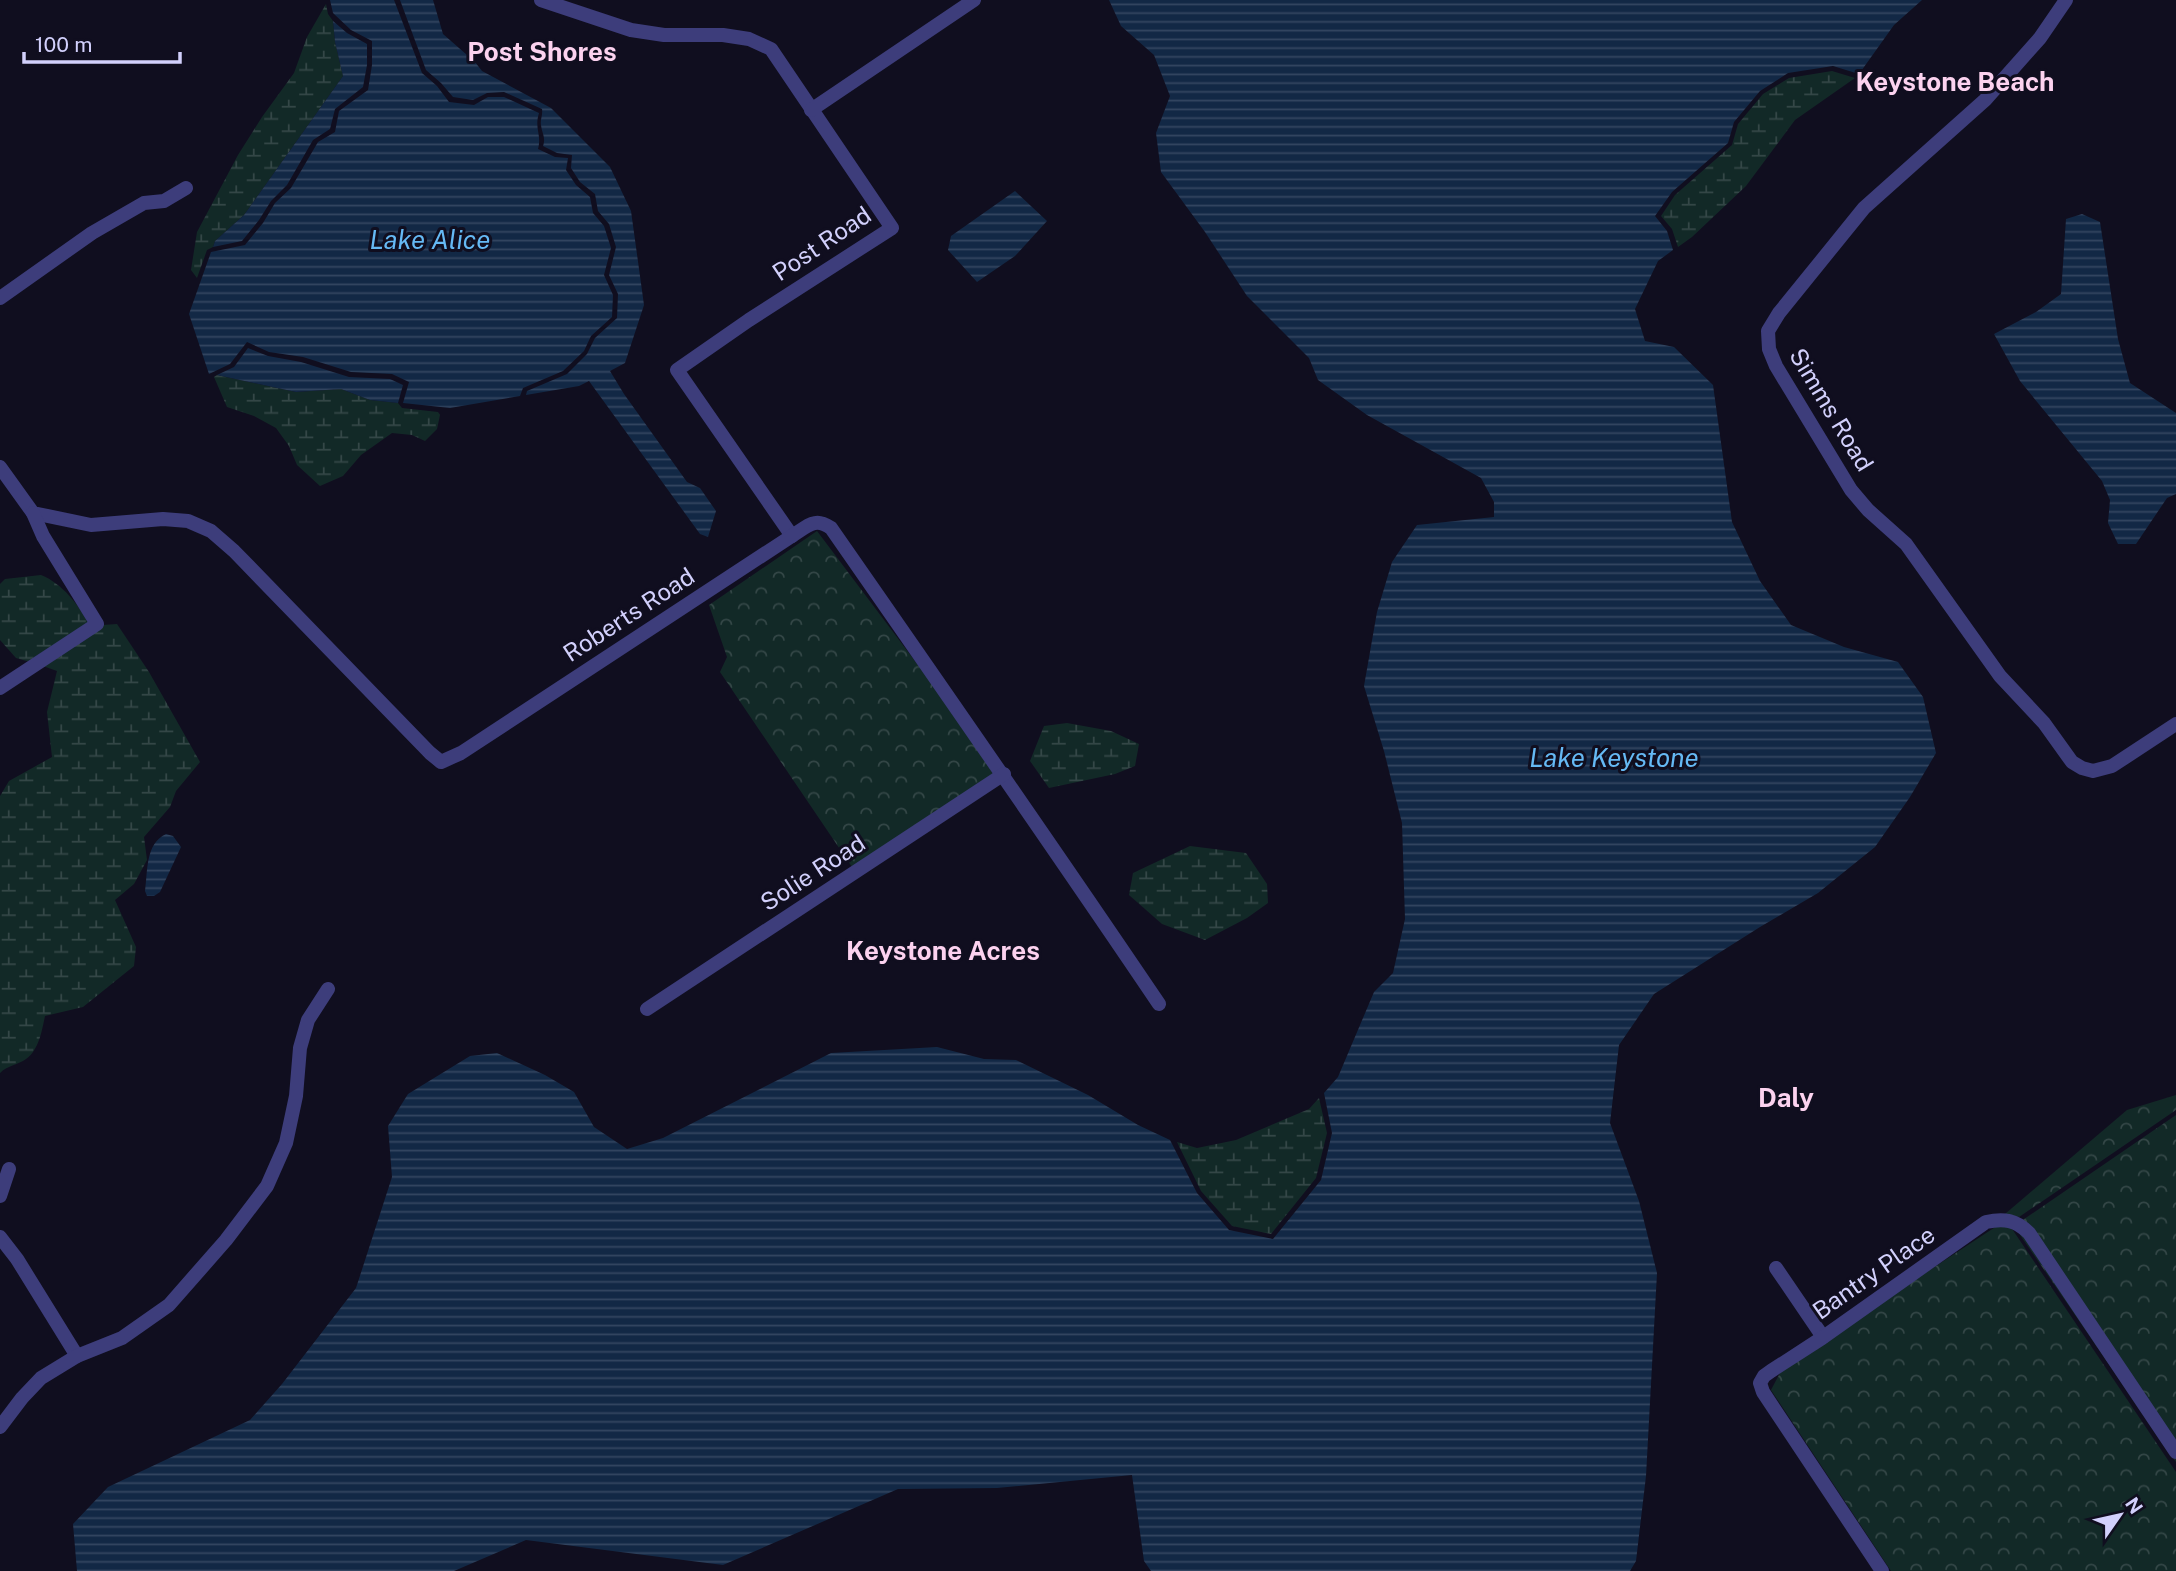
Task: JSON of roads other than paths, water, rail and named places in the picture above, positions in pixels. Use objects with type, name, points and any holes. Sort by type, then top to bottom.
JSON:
[{"type":"street","name":"Post Road","points":[[541,0],[631,30],[664,35],[723,35],[749,39],[771,49],[892,228],[677,370],[792,536]]},
{"type":"street","points":[[811,110],[974,0]]},
{"type":"street","name":"Simms Road","points":[[2066,0],[2040,38],[1985,100],[1864,208],[1779,313],[1768,331],[1769,349],[1783,379],[1851,490],[1868,510],[1906,544],[2000,676],[2044,723],[2071,762],[2093,771],[2112,766],[2176,724]]},
{"type":"street","points":[[0,298],[93,233],[144,203],[164,201],[186,188]]},
{"type":"street","points":[[0,467],[5,484],[33,513],[43,536],[96,624],[0,688]]},
{"type":"street","name":"Roberts Road","points":[[33,513],[91,525],[163,519],[188,521],[211,531],[234,551],[441,762],[461,753],[812,523],[821,522],[831,527],[1004,774],[1159,1004]]},
{"type":"street","name":"Solie Road","points":[[647,1009],[1004,774]]},
{"type":"street","points":[[0,1427],[41,1378],[77,1356],[122,1338],[169,1306],[226,1240],[267,1186],[286,1143],[296,1096],[300,1048],[308,1020],[328,989]]},
{"type":"street","points":[[0,1196],[9,1169]]},
{"type":"street","name":"Bantry Place","points":[[1882,1571],[1763,1392],[1760,1383],[1770,1371],[1823,1337],[1986,1222],[2001,1219],[2014,1221],[2022,1226],[2176,1452]]},
{"type":"street","points":[[0,1237],[17,1259],[77,1356]]},
{"type":"street","points":[[1776,1268],[1823,1337]]},
{"type":"water","name":"Lake Alice","points":[[330,0],[394,0],[422,73],[437,86],[449,102],[474,105],[488,97],[504,97],[539,113],[538,149],[555,157],[568,158],[566,170],[576,185],[590,197],[593,213],[604,226],[611,248],[604,275],[613,295],[612,317],[591,336],[584,351],[563,371],[523,388],[520,396],[450,408],[403,403],[409,382],[392,374],[351,372],[303,357],[269,352],[247,342],[230,364],[209,374],[189,314],[211,252],[245,245],[275,203],[291,188],[318,142],[335,132],[339,111],[368,90],[372,41],[351,30],[333,13]]},
{"type":"water","points":[[400,0],[433,0],[443,34],[482,71],[551,108],[610,167],[631,211],[644,305],[625,363],[610,371],[687,482],[700,488],[716,511],[708,537],[700,534],[589,381],[579,386],[526,395],[527,391],[567,374],[587,354],[595,338],[617,318],[618,294],[609,275],[616,247],[609,224],[598,211],[595,194],[580,182],[571,168],[572,155],[557,153],[543,146],[542,109],[504,92],[487,93],[473,100],[453,97],[426,70]]},
{"type":"water","name":"Lake Keystone","points":[[1109,0],[1922,0],[1894,25],[1859,74],[1833,66],[1788,73],[1760,91],[1734,122],[1728,143],[1672,192],[1655,216],[1667,231],[1673,250],[1658,261],[1635,309],[1645,341],[1674,347],[1713,385],[1732,522],[1760,581],[1791,625],[1844,647],[1898,662],[1923,697],[1936,753],[1910,797],[1875,847],[1818,893],[1654,994],[1619,1045],[1610,1123],[1639,1201],[1657,1273],[1646,1476],[1636,1561],[1630,1571],[1151,1571],[1144,1561],[1132,1475],[997,1488],[898,1489],[723,1565],[526,1540],[454,1571],[77,1571],[73,1524],[108,1487],[250,1420],[282,1384],[356,1288],[392,1177],[388,1126],[408,1094],[470,1056],[497,1053],[574,1092],[594,1127],[627,1149],[663,1138],[831,1053],[937,1047],[984,1059],[1016,1060],[1088,1095],[1138,1125],[1170,1140],[1197,1193],[1229,1230],[1273,1239],[1321,1180],[1332,1133],[1324,1093],[1338,1077],[1374,992],[1393,973],[1405,919],[1402,823],[1364,686],[1377,612],[1392,562],[1417,525],[1494,517],[1494,502],[1481,478],[1367,415],[1318,380],[1309,358],[1247,296],[1161,172],[1156,133],[1170,96],[1154,55],[1121,26]]},
{"type":"water","points":[[333,21],[367,44],[363,87],[335,109],[330,129],[313,140],[287,185],[271,201],[242,241],[213,247],[215,241],[244,215],[343,76]]},
{"type":"water","points":[[1015,191],[1047,221],[1015,256],[977,282],[948,250],[951,236]]},
{"type":"water","points":[[2082,214],[2100,222],[2118,339],[2130,383],[2176,413],[2176,494],[2167,498],[2136,544],[2118,544],[2108,523],[2110,500],[2102,481],[2020,381],[1994,334],[2036,312],[2061,294],[2066,219]]},
{"type":"water","points":[[248,348],[268,356],[301,362],[349,377],[390,379],[403,385],[398,403],[370,400],[341,389],[296,392],[217,375],[234,367]]},
{"type":"water","points":[[166,834],[173,836],[181,847],[160,892],[147,896],[147,867],[151,851],[159,838]]},
{"type":"district","name":"Post Shores","points":[[542,52]]},
{"type":"district","name":"Keystone Beach","points":[[1955,82]]},
{"type":"district","name":"Keystone Acres","points":[[943,951]]},
{"type":"district","name":"Daly","points":[[1786,1098]]}]
